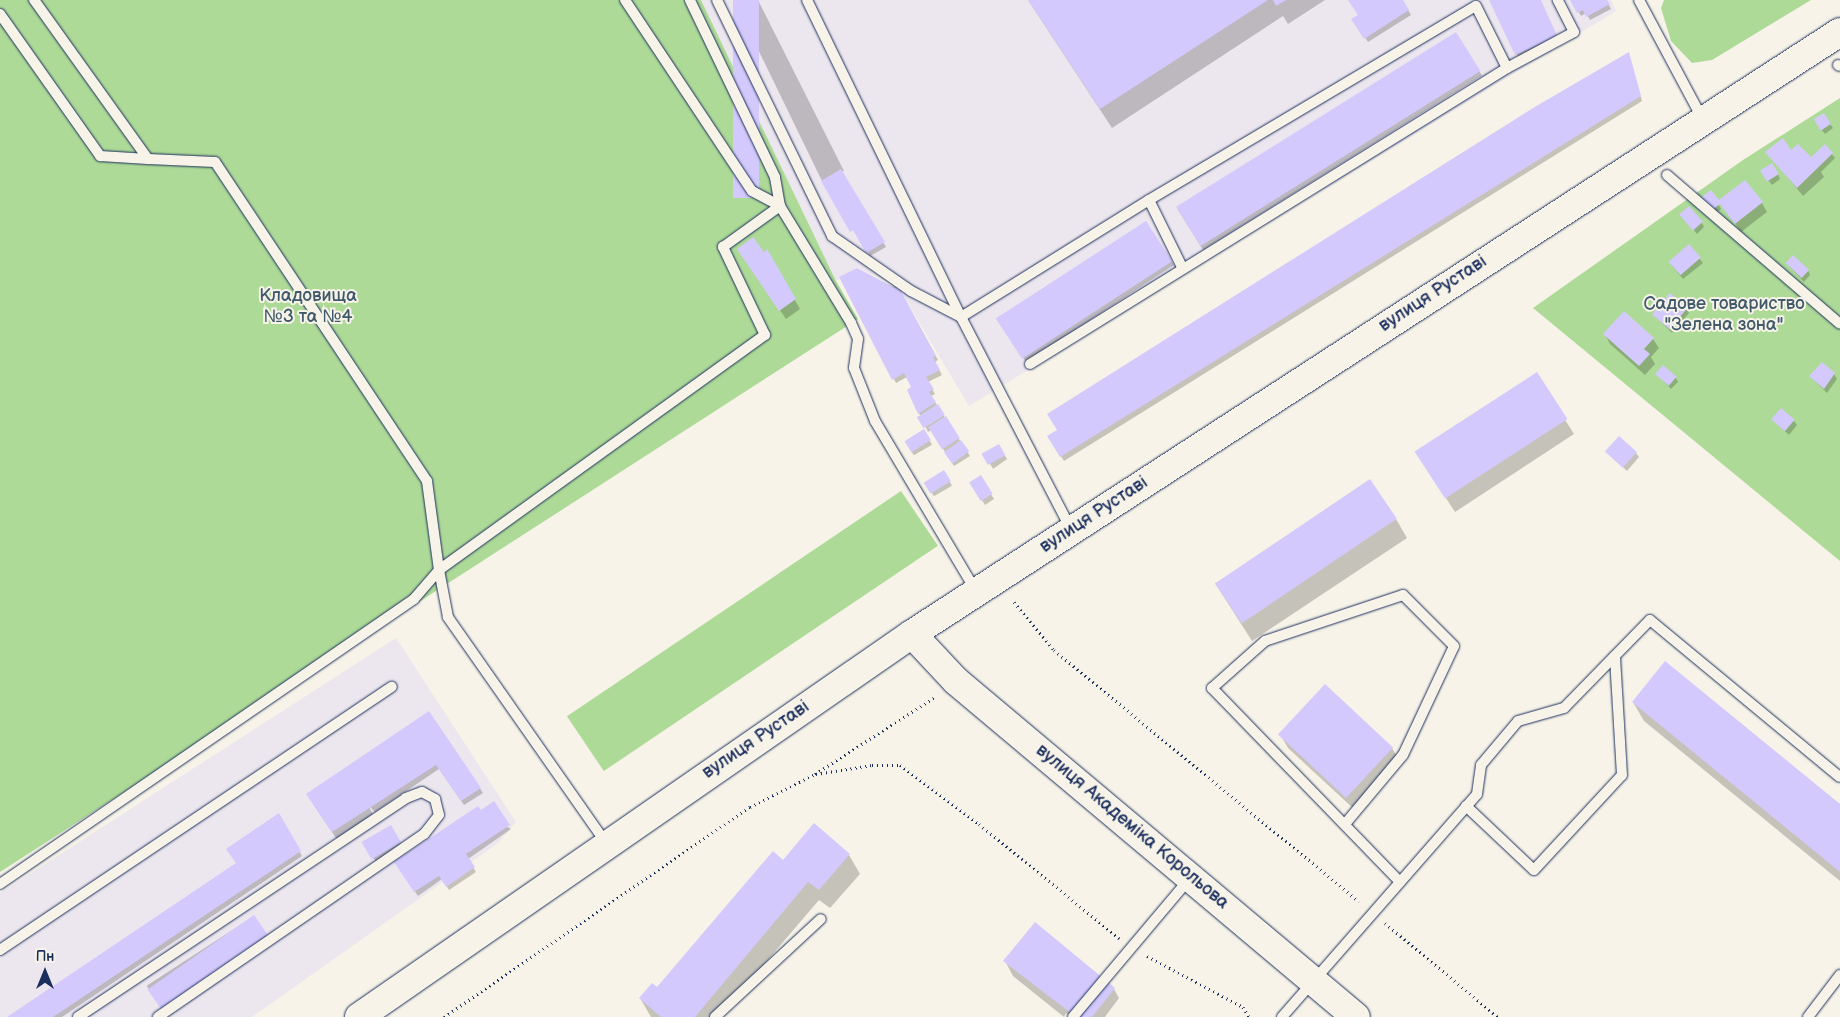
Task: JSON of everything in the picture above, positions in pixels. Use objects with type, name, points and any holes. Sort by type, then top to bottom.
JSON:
[{"type":"main road","name":"вулиця Руставі","points":[[359,1017],[606,843],[912,634],[1840,32]]},
{"type":"main road","name":"вулиця Академіка Корольова","points":[[912,634],[956,681],[1192,876],[1356,1017]]},
{"type":"lane","points":[[34,0],[148,159]]},
{"type":"lane","points":[[625,0],[752,191],[780,206]]},
{"type":"lane","points":[[690,0],[775,177],[780,206],[852,323],[858,339],[854,368],[875,421],[976,592]]},
{"type":"lane","points":[[717,0],[832,236],[911,291],[961,317]]},
{"type":"lane","points":[[807,0],[961,317],[1071,530]]},
{"type":"lane","points":[[1030,364],[1182,267],[1507,68],[1574,32],[1558,0]]},
{"type":"lane","points":[[1639,0],[1703,120]]},
{"type":"lane","points":[[961,317],[1148,200],[1476,6],[1507,68]]},
{"type":"lane","points":[[0,14],[100,156],[215,162],[426,481],[448,617],[606,843]]},
{"type":"lane","points":[[1667,175],[1840,324]]},
{"type":"lane","points":[[1148,200],[1182,267]]},
{"type":"lane","points":[[0,884],[414,599],[439,570],[765,335],[723,247],[780,206]]},
{"type":"lane","points":[[1345,824],[1403,755],[1454,646],[1403,595],[1265,641],[1212,688],[1400,882]]},
{"type":"lane","points":[[1282,1017],[1478,794],[1481,765],[1518,721],[1564,708],[1650,620],[1840,777]]},
{"type":"lane","points":[[1466,806],[1534,870],[1622,775],[1615,656]]},
{"type":"lane","points":[[0,950],[392,687]]},
{"type":"lane","points":[[78,1017],[406,798],[422,792],[435,799],[440,816],[424,834],[158,1017]]},
{"type":"lane","points":[[1073,1017],[1192,876]]},
{"type":"lane","points":[[715,1017],[821,919]]},
{"type":"lane","points":[[1808,1017],[1840,975]]},
{"type":"path","points":[[1014,602],[1054,650],[1498,1017]]},
{"type":"path","points":[[444,1017],[750,807],[813,775],[935,696]]},
{"type":"path","points":[[813,775],[872,765],[900,765],[979,824],[1132,948],[1243,1007],[1249,1017]]},
{"type":"shaded area","points":[[701,0],[1611,0],[1616,11],[969,406],[898,287],[858,268],[836,281]]},
{"type":"shaded area","points":[[396,638],[516,822],[498,843],[252,1017],[0,1017],[0,893]]},
{"type":"green space","name":"Кладовища №3 та №4","points":[[0,0],[701,0],[836,281],[858,319],[0,872]]},
{"type":"green space","points":[[1664,0],[1811,0],[1712,60],[1692,63],[1671,41],[1661,8]]},
{"type":"green space","name":"Садове товариство \"Зелена зона\"","points":[[1840,98],[1840,561],[1533,308],[1743,160]]},
{"type":"green space","points":[[901,491],[938,546],[604,771],[567,716]]},
{"type":"building","points":[[733,0],[759,0],[759,198],[733,198]]},
{"type":"building","points":[[1028,0],[1268,0],[1100,109]]},
{"type":"building","points":[[1273,0],[1286,0],[1276,6]]},
{"type":"building","points":[[1348,0],[1403,0],[1409,10],[1364,39],[1351,19],[1358,15]]},
{"type":"building","points":[[1489,0],[1541,0],[1557,36],[1515,55]]},
{"type":"building","points":[[1570,0],[1607,0],[1610,4],[1586,17],[1583,10],[1577,13]]},
{"type":"building","points":[[1456,32],[1480,71],[1201,246],[1176,207]]},
{"type":"building","points":[[1629,52],[1641,96],[1060,457],[1047,436],[1057,430],[1047,414],[1533,108]]},
{"type":"building","points":[[1824,113],[1831,124],[1821,130],[1814,119]]},
{"type":"building","points":[[1783,138],[1791,150],[1798,144],[1811,157],[1825,144],[1833,153],[1797,188],[1765,152]]},
{"type":"building","points":[[1772,163],[1779,174],[1767,181],[1760,170]]},
{"type":"building","points":[[841,169],[885,242],[866,253],[853,230],[850,232],[821,181]]},
{"type":"building","points":[[1745,180],[1763,202],[1735,224],[1720,204],[1712,210],[1702,197],[1711,190],[1719,200]]},
{"type":"building","points":[[1689,206],[1703,222],[1693,230],[1679,215]]},
{"type":"building","points":[[1146,221],[1172,261],[1022,359],[996,318]]},
{"type":"building","points":[[753,237],[764,252],[767,249],[796,299],[779,311],[737,249]]},
{"type":"building","points":[[1689,244],[1701,258],[1680,275],[1669,262]]},
{"type":"building","points":[[1793,255],[1809,270],[1802,278],[1785,263]]},
{"type":"building","points":[[857,268],[895,288],[898,286],[936,356],[933,357],[940,370],[926,377],[934,389],[929,392],[936,402],[918,414],[907,390],[911,387],[904,373],[892,380],[839,277]]},
{"type":"building","points":[[1670,293],[1688,308],[1670,329],[1652,314]]},
{"type":"building","points":[[1624,311],[1654,338],[1644,349],[1650,354],[1639,366],[1603,334]]},
{"type":"building","points":[[1822,362],[1835,373],[1824,389],[1809,376]]},
{"type":"building","points":[[1663,365],[1677,377],[1669,386],[1655,374]]},
{"type":"building","points":[[1537,372],[1567,419],[1445,498],[1415,452]]},
{"type":"building","points":[[938,404],[945,415],[924,428],[917,417]]},
{"type":"building","points":[[1781,408],[1795,420],[1785,431],[1771,419]]},
{"type":"building","points":[[946,416],[960,438],[942,449],[928,427]]},
{"type":"building","points":[[924,429],[931,440],[911,452],[904,441]]},
{"type":"building","points":[[1619,436],[1637,452],[1623,468],[1605,452]]},
{"type":"building","points":[[961,440],[969,451],[952,464],[944,452]]},
{"type":"building","points":[[999,444],[1005,455],[988,465],[982,454]]},
{"type":"building","points":[[944,470],[951,481],[931,494],[924,483]]},
{"type":"building","points":[[981,475],[993,494],[981,501],[969,482]]},
{"type":"building","points":[[1370,479],[1397,519],[1242,623],[1215,584]]},
{"type":"building","points":[[1665,661],[1840,804],[1840,872],[1632,702]]},
{"type":"building","points":[[1325,684],[1393,747],[1346,798],[1278,734]]},
{"type":"building","points":[[429,711],[481,788],[461,801],[436,765],[332,832],[306,794]]},
{"type":"building","points":[[494,801],[510,825],[466,854],[475,867],[446,887],[439,876],[414,892],[394,862],[478,806],[481,810]]},
{"type":"building","points":[[279,813],[301,851],[53,1017],[7,1017],[236,863],[226,849]]},
{"type":"building","points":[[814,823],[850,854],[819,890],[808,882],[695,1017],[661,1017],[639,998],[652,983],[657,987],[773,851],[783,860]]},
{"type":"building","points":[[391,825],[401,842],[372,859],[362,842]]},
{"type":"building","points":[[254,915],[268,935],[161,1009],[148,990]]},
{"type":"building","points":[[1035,922],[1115,988],[1092,1017],[1076,1017],[1003,961]]}]
